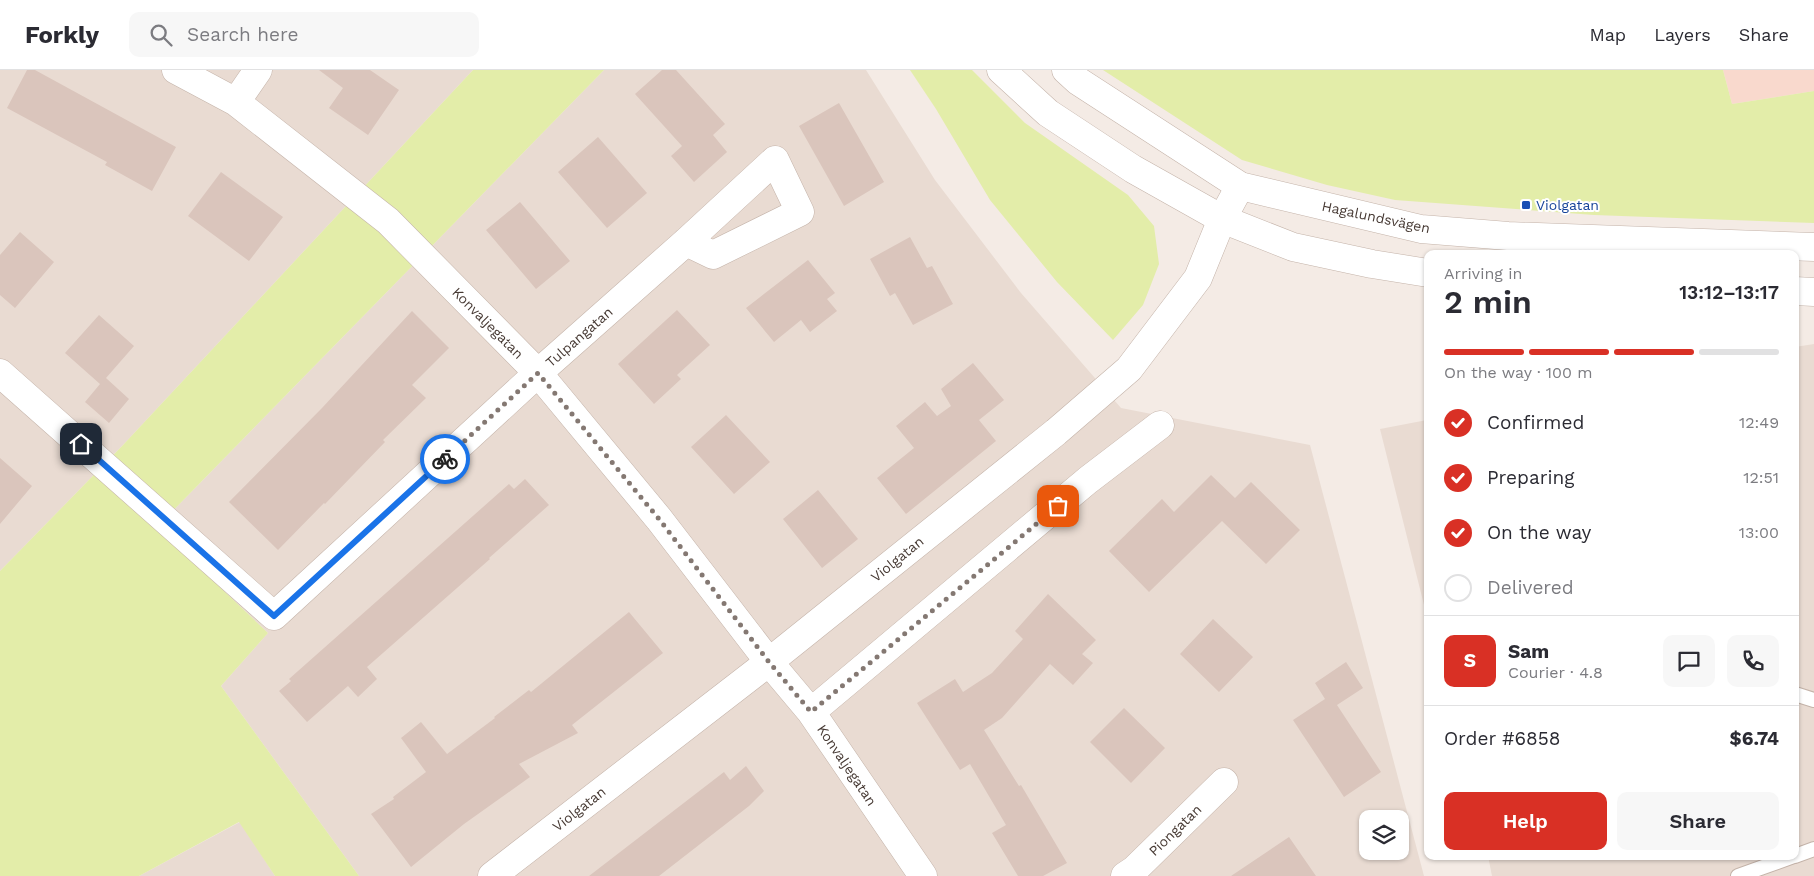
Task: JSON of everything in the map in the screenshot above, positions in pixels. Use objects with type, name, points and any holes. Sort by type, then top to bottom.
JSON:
[{"type":"street","name":"Konvaljegatan","points":[[176,70],[236,102],[388,221],[538,373],[659,519],[769,662],[811,712],[923,876]]},
{"type":"street","points":[[236,102],[258,70]]},
{"type":"street","points":[[1001,70],[1048,113],[1133,169],[1222,219],[1293,247],[1372,264],[1424,272]]},
{"type":"street","name":"Hagalundsvägen","points":[[1066,70],[1078,81],[1240,186],[1421,229],[1508,236],[1814,248]]},
{"type":"street","name":"Violgatan","points":[[492,876],[769,662],[1056,432],[1128,369],[1198,278],[1222,219],[1240,186]]},
{"type":"street","name":"Tulpangatan","points":[[0,373],[274,616],[538,373],[686,242]]},
{"type":"street","points":[[1799,291],[1814,292]]},
{"type":"street","points":[[811,712],[1088,480],[1160,425]]},
{"type":"street","name":"Piongatan","points":[[1125,876],[1134,870],[1224,782]]},
{"type":"lane","points":[[1799,695],[1814,700]]},
{"type":"lane","points":[[1799,854],[1814,849]]},
{"type":"lane","points":[[1738,876],[1783,860]]},
{"type":"shaded area","points":[[0,70],[473,70],[123,445],[0,571]]},
{"type":"shaded area","points":[[604,70],[866,70],[935,180],[1021,293],[1121,408],[1310,445],[1407,810],[1359,810],[1359,860],[1409,860],[1409,819],[1424,876],[359,876],[221,686],[268,633],[157,527]]},
{"type":"shaded area","points":[[1723,70],[1814,70],[1814,91],[1732,104]]},
{"type":"shaded area","points":[[1814,344],[1814,876],[1492,876],[1489,860],[1799,860],[1799,346]]},
{"type":"shaded area","points":[[1424,421],[1424,605],[1380,429]]},
{"type":"shaded area","points":[[240,822],[275,876],[139,876]]},
{"type":"green space","points":[[473,70],[604,70],[157,527],[268,633],[221,686],[359,876],[275,876],[239,822],[139,876],[0,876],[0,571],[123,445]]},
{"type":"green space","points":[[910,70],[972,70],[1025,123],[1128,195],[1154,226],[1159,264],[1143,305],[1113,340],[1057,282],[990,200],[936,109]]},
{"type":"green space","points":[[1103,70],[1723,70],[1732,104],[1814,91],[1814,223],[1594,215],[1395,200],[1327,185],[1242,160]]},
{"type":"building","points":[[27,70],[35,70],[176,147],[152,191],[105,165],[107,162],[7,108]]},
{"type":"building","points":[[319,70],[370,70],[399,90],[368,135],[329,108],[343,88]]},
{"type":"building","points":[[662,70],[676,70],[725,124],[713,135],[727,152],[694,182],[671,156],[682,146],[635,94]]},
{"type":"building","points":[[839,103],[884,182],[844,206],[799,126]]},
{"type":"building","points":[[598,137],[647,193],[607,228],[558,172]]},
{"type":"building","points":[[221,172],[283,217],[249,261],[188,216]]},
{"type":"building","points":[[520,202],[570,261],[536,289],[486,230]]},
{"type":"building","points":[[20,232],[54,262],[15,308],[0,295],[0,255]]},
{"type":"building","points":[[910,237],[927,268],[932,266],[953,304],[913,325],[895,293],[890,296],[870,259]]},
{"type":"building","points":[[808,260],[835,293],[827,299],[837,311],[810,332],[801,320],[774,342],[746,308]]},
{"type":"building","points":[[677,310],[710,345],[677,375],[681,379],[654,404],[618,364]]},
{"type":"building","points":[[412,311],[449,348],[412,385],[426,398],[383,440],[385,442],[325,504],[278,550],[229,502],[322,408]]},
{"type":"building","points":[[99,315],[134,346],[106,378],[129,399],[109,423],[85,402],[100,384],[65,353]]},
{"type":"building","points":[[973,363],[1004,400],[979,420],[996,441],[906,514],[877,478],[914,448],[896,426],[925,402],[937,416],[951,406],[941,389]]},
{"type":"building","points":[[726,415],[770,462],[734,494],[691,447]]},
{"type":"building","points":[[0,458],[32,486],[0,524]]},
{"type":"building","points":[[1211,475],[1235,498],[1251,482],[1300,530],[1266,564],[1222,521],[1149,592],[1109,551],[1162,499],[1174,512]]},
{"type":"building","points":[[525,479],[549,505],[367,667],[377,679],[358,697],[348,686],[307,722],[279,691],[291,681],[289,679],[509,484],[514,489]]},
{"type":"building","points":[[818,490],[858,539],[822,568],[783,519]]},
{"type":"building","points":[[1048,594],[1096,640],[1082,654],[1093,663],[1073,685],[1050,664],[1002,718],[984,730],[1019,786],[1021,785],[1067,863],[1043,876],[1018,876],[992,833],[1006,825],[970,764],[960,770],[917,703],[955,679],[963,692],[992,673],[1023,639],[1015,631]]},
{"type":"building","points":[[629,612],[663,653],[572,725],[578,733],[519,764],[530,777],[464,824],[411,867],[371,814],[394,799],[393,797],[426,772],[401,738],[421,722],[447,754],[529,690],[531,692]]},
{"type":"building","points":[[1213,619],[1253,657],[1219,692],[1180,654]]},
{"type":"building","points":[[1346,662],[1363,688],[1337,705],[1381,772],[1344,797],[1293,720],[1325,699],[1315,683]]},
{"type":"building","points":[[1124,708],[1165,748],[1131,783],[1090,742]]},
{"type":"building","points":[[746,766],[764,791],[749,806],[659,876],[589,876],[724,772],[730,780]]},
{"type":"building","points":[[1289,837],[1316,876],[1231,876]]},
{"type":"way so far","points":[[445,459],[538,373],[659,519],[769,662],[811,712],[1058,506]]},
{"type":"place","name":"Violgatan","points":[[1526,205]]},
{"type":"route","points":[[81,444],[274,616],[445,459]]}]
